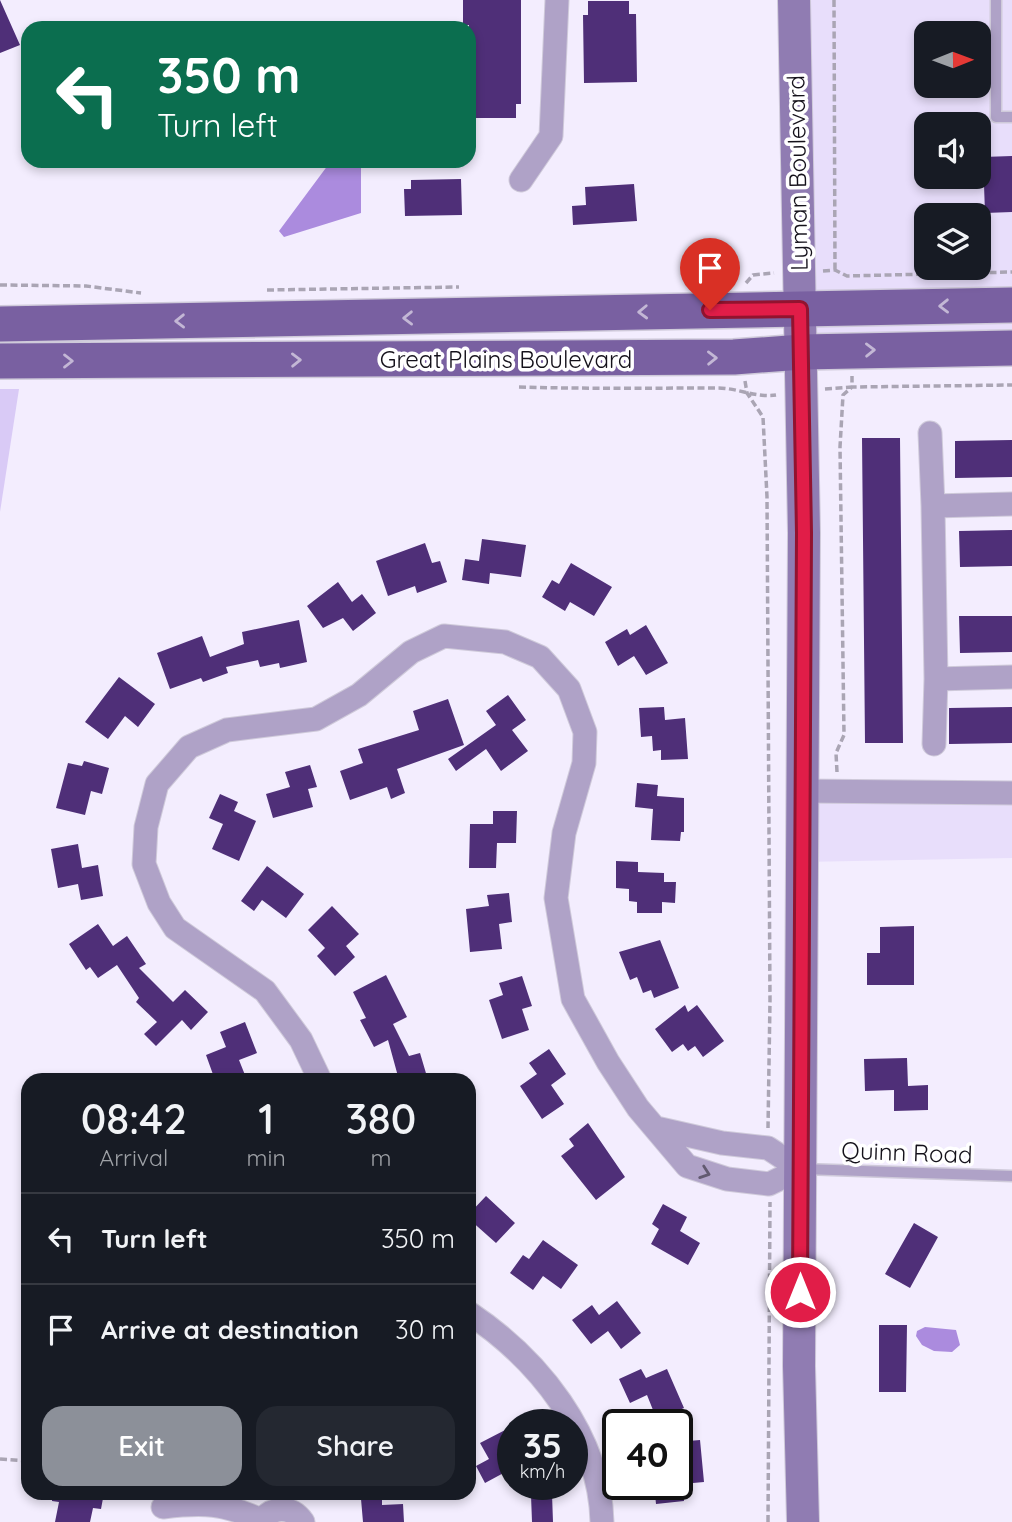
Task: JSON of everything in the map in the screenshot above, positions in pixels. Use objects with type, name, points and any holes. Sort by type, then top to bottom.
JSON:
[{"type":"main road","name":"Great Plains Boulevard","points":[[0,324],[1012,305]]},
{"type":"main road","name":"Great Plains Boulevard","points":[[0,361],[740,357],[802,352],[1012,348]]},
{"type":"street","points":[[522,180],[551,136],[557,0]]},
{"type":"street","name":"Lyman Boulevard","points":[[794,0],[802,352],[800,1169],[803,1522]]},
{"type":"street","points":[[930,433],[936,679],[934,744]]},
{"type":"street","points":[[933,506],[1012,504]]},
{"type":"street","points":[[317,1073],[301,1040],[265,991],[174,928],[159,902],[144,864],[146,827],[157,784],[189,747],[227,730],[316,719],[359,695],[411,652],[444,636],[505,642],[540,657],[569,689],[585,732],[584,763],[564,833],[556,898],[573,999],[608,1062],[687,1166],[727,1179],[769,1184],[800,1169]]},
{"type":"street","points":[[936,679],[1012,677]]},
{"type":"street","points":[[802,791],[1012,793]]},
{"type":"street","points":[[656,1128],[722,1143],[768,1148],[800,1169]]},
{"type":"street","points":[[476,1319],[534,1365],[570,1417],[592,1468],[602,1522]]},
{"type":"street","points":[[162,1507],[204,1502],[230,1507],[261,1521],[267,1514],[283,1509],[292,1511],[303,1522]]},
{"type":"lane","points":[[996,0],[996,117],[1012,117]]},
{"type":"lane","name":"Quinn Road","points":[[800,1169],[1012,1176]]},
{"type":"path","points":[[834,0],[835,270],[847,276],[1012,272]]},
{"type":"path","points":[[740,357],[747,393],[763,417],[767,497],[768,1148]]},
{"type":"path","points":[[837,790],[836,753],[844,735],[840,447],[844,396],[852,387],[1012,385]]},
{"type":"path","points":[[768,1522],[769,1184]]},
{"type":"path","points":[[0,1459],[21,1460]]},
{"type":"shaded area","points":[[794,0],[1012,0],[1012,348],[802,352],[802,791],[1012,793],[1012,858],[802,862]]},
{"type":"shaded area","points":[[326,168],[361,168],[361,213],[284,237],[279,231]]},
{"type":"shaded area","points":[[0,389],[19,389],[0,512]]},
{"type":"shaded area","points":[[925,1327],[956,1330],[960,1345],[952,1352],[934,1351],[922,1345],[916,1336],[917,1331]]},
{"type":"building","points":[[0,0],[20,45],[0,53]]},
{"type":"building","points":[[463,0],[521,0],[521,104],[516,104],[516,118],[476,118],[476,21],[463,21]]},
{"type":"building","points":[[588,1],[629,1],[629,14],[636,14],[637,82],[584,83],[583,15],[588,15]]},
{"type":"building","points":[[1012,156],[1012,212],[991,213],[991,203],[985,203],[984,189],[991,189],[991,157]]},
{"type":"building","points":[[461,179],[462,215],[405,216],[404,189],[411,189],[411,180]]},
{"type":"building","points":[[634,184],[637,221],[573,225],[572,206],[586,205],[585,187]]},
{"type":"building","points":[[862,438],[900,438],[903,743],[865,743]]},
{"type":"building","points":[[1012,440],[1012,477],[955,478],[955,441]]},
{"type":"building","points":[[1012,530],[1012,566],[960,567],[959,531]]},
{"type":"building","points":[[482,539],[526,545],[521,577],[490,573],[489,584],[462,580],[465,559],[479,561]]},
{"type":"building","points":[[425,543],[432,563],[440,561],[447,582],[417,593],[415,586],[388,596],[376,561]]},
{"type":"building","points":[[571,563],[612,587],[594,616],[570,602],[565,611],[542,597],[552,580],[559,584]]},
{"type":"building","points":[[338,582],[352,602],[362,594],[376,613],[353,631],[343,618],[323,628],[307,606]]},
{"type":"building","points":[[959,616],[1012,616],[1012,652],[960,653]]},
{"type":"building","points":[[299,620],[307,662],[280,668],[279,663],[260,667],[258,660],[226,667],[228,673],[203,682],[201,678],[170,689],[157,653],[202,636],[210,657],[244,644],[242,632]]},
{"type":"building","points":[[646,625],[668,663],[646,675],[634,656],[618,666],[605,642],[627,629],[630,635]]},
{"type":"building","points":[[119,677],[155,704],[138,727],[125,716],[108,739],[85,722]]},
{"type":"building","points":[[508,695],[526,720],[512,730],[528,751],[501,771],[486,749],[456,771],[448,759],[496,725],[486,711]]},
{"type":"building","points":[[448,699],[464,745],[397,769],[405,793],[391,799],[387,787],[350,800],[340,771],[363,763],[358,749],[419,730],[413,711]]},
{"type":"building","points":[[664,707],[665,720],[685,718],[688,759],[661,760],[661,750],[653,751],[652,736],[641,737],[639,708]]},
{"type":"building","points":[[1012,707],[1012,743],[949,744],[949,708]]},
{"type":"building","points":[[84,761],[109,768],[102,794],[91,791],[85,815],[56,808],[68,763],[82,766]]},
{"type":"building","points":[[310,765],[317,787],[308,789],[313,807],[273,818],[266,794],[290,787],[285,772]]},
{"type":"building","points":[[637,783],[658,785],[657,796],[684,798],[684,832],[681,832],[680,841],[651,840],[653,809],[635,807]]},
{"type":"building","points":[[220,794],[238,802],[234,811],[256,821],[239,861],[212,849],[223,824],[209,818]]},
{"type":"building","points":[[493,811],[517,811],[516,843],[497,843],[496,868],[469,868],[470,824],[493,824]]},
{"type":"building","points":[[78,844],[82,868],[98,865],[103,896],[81,900],[78,884],[58,888],[51,849]]},
{"type":"building","points":[[616,861],[638,862],[638,872],[664,873],[664,882],[676,882],[675,903],[662,902],[662,913],[637,913],[637,902],[629,901],[629,889],[616,888]]},
{"type":"building","points":[[267,866],[304,894],[286,918],[262,900],[254,911],[241,901]]},
{"type":"building","points":[[509,893],[512,922],[499,924],[502,949],[470,952],[466,909],[489,906],[487,895]]},
{"type":"building","points":[[332,906],[359,934],[346,946],[355,957],[335,976],[317,956],[325,948],[308,930]]},
{"type":"building","points":[[98,924],[113,946],[127,936],[146,964],[139,968],[173,1002],[185,990],[208,1012],[191,1030],[182,1020],[156,1046],[144,1034],[157,1022],[136,1002],[139,998],[117,965],[98,978],[90,967],[86,970],[69,944]]},
{"type":"building","points":[[914,926],[914,985],[867,985],[867,953],[880,953],[880,927]]},
{"type":"building","points":[[660,940],[679,988],[654,998],[651,990],[643,993],[637,977],[630,980],[619,952]]},
{"type":"building","points":[[386,975],[407,1017],[393,1024],[409,1056],[420,1053],[426,1073],[397,1073],[388,1040],[374,1047],[360,1020],[366,1018],[353,992]]},
{"type":"building","points":[[522,976],[532,1006],[522,1009],[529,1030],[502,1039],[489,1000],[503,995],[499,983]]},
{"type":"building","points":[[685,1005],[688,1012],[697,1005],[724,1041],[703,1057],[695,1046],[688,1051],[683,1044],[672,1052],[655,1029]]},
{"type":"building","points":[[245,1022],[257,1053],[239,1060],[244,1073],[212,1073],[206,1055],[226,1047],[220,1032]]},
{"type":"building","points":[[549,1049],[566,1074],[551,1085],[564,1104],[542,1119],[520,1086],[537,1074],[529,1063]]},
{"type":"building","points":[[907,1058],[908,1086],[928,1085],[928,1110],[894,1111],[894,1090],[865,1091],[864,1059]]},
{"type":"building","points":[[588,1123],[625,1177],[596,1200],[561,1156],[574,1146],[569,1139]]},
{"type":"building","points":[[486,1196],[515,1223],[496,1243],[476,1225],[476,1207]]},
{"type":"building","points":[[663,1204],[687,1217],[680,1231],[700,1243],[688,1265],[651,1244],[659,1229],[652,1224]]},
{"type":"building","points":[[914,1223],[938,1237],[910,1288],[885,1274]]},
{"type":"building","points":[[543,1240],[578,1265],[561,1289],[543,1276],[533,1290],[510,1273],[523,1255],[529,1259]]},
{"type":"building","points":[[617,1301],[641,1333],[621,1349],[608,1331],[591,1344],[572,1320],[592,1305],[599,1315]]},
{"type":"building","points":[[879,1325],[907,1325],[906,1392],[879,1392]]},
{"type":"building","points":[[641,1369],[646,1378],[667,1369],[684,1408],[653,1409],[647,1395],[630,1403],[619,1379]]},
{"type":"building","points":[[497,1434],[497,1477],[485,1483],[476,1466],[489,1459],[480,1443]]},
{"type":"building","points":[[700,1440],[704,1482],[693,1483],[693,1441]]},
{"type":"building","points":[[103,1500],[101,1509],[93,1508],[90,1522],[55,1522],[59,1502],[52,1501]]},
{"type":"building","points":[[361,1500],[382,1500],[382,1505],[403,1504],[404,1522],[363,1522]]},
{"type":"building","points":[[531,1500],[552,1500],[553,1522],[532,1522]]},
{"type":"building","points":[[656,1500],[684,1500],[684,1501],[656,1504]]},
{"type":"route","points":[[710,310],[800,309],[800,452],[804,533],[800,1292]]}]
